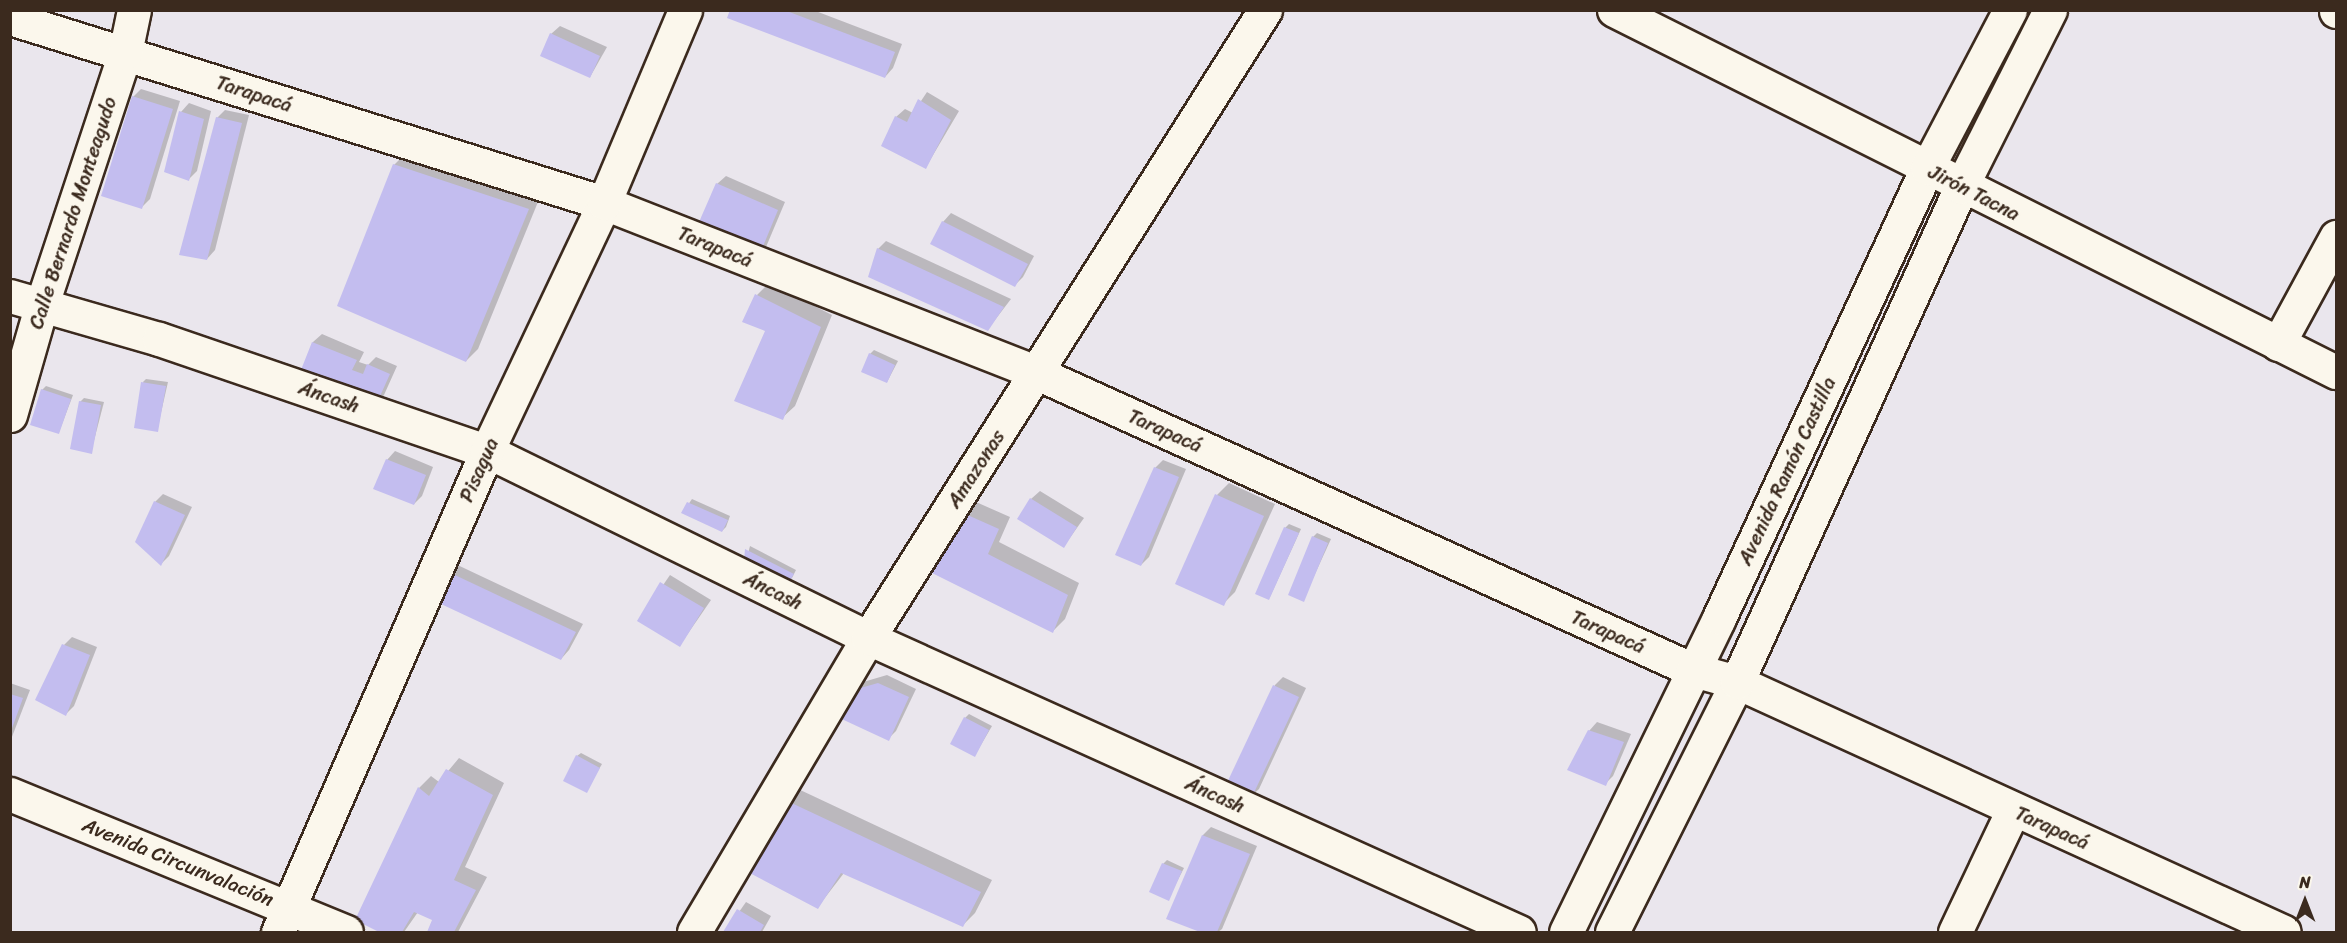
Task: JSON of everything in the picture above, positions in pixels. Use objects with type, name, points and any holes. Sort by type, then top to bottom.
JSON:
[{"type":"street","name":"Calle Bernardo Monteagudo","points":[[10,415],[41,307],[125,53],[134,10]]},
{"type":"street","name":"Pisagua","points":[[284,920],[487,451],[604,203],[685,10]]},
{"type":"street","name":"Amazonas","points":[[694,933],[868,638],[1265,10]]},
{"type":"street","name":"Jirón Tacna","points":[[1614,10],[1928,168],[1961,187],[2337,372]]},
{"type":"street","name":"Avenida Ramón Castilla","points":[[1566,933],[1693,670],[1928,168],[2010,10]]},
{"type":"street","points":[[1612,933],[1737,682],[1961,187],[2050,10]]},
{"type":"street","name":"Tarapacá","points":[[10,18],[604,203],[1037,373],[1693,670],[1737,682],[2284,933]]},
{"type":"street","points":[[2278,344],[2337,237]]},
{"type":"street","name":"Áncash","points":[[10,296],[41,307],[159,339],[487,451],[868,638],[1519,933]]},
{"type":"street","name":"Avenida Circunvalación","points":[[10,794],[284,920],[346,933]]},
{"type":"street","points":[[1955,933],[2013,810]]},
{"type":"building","points":[[730,10],[784,10],[895,52],[885,78],[727,18]]},
{"type":"building","points":[[550,33],[600,56],[590,78],[540,56]]},
{"type":"building","points":[[132,96],[173,109],[142,209],[101,196]]},
{"type":"building","points":[[918,99],[951,120],[926,169],[881,146],[895,116],[907,122]]},
{"type":"building","points":[[179,111],[204,119],[189,181],[164,172]]},
{"type":"building","points":[[216,117],[242,123],[207,260],[179,255]]},
{"type":"building","points":[[393,164],[529,209],[466,362],[337,306]]},
{"type":"building","points":[[716,183],[778,210],[759,256],[696,229]]},
{"type":"building","points":[[942,221],[1028,264],[1015,287],[930,244]]},
{"type":"building","points":[[877,248],[1004,307],[988,331],[868,277]]},
{"type":"building","points":[[755,294],[821,327],[783,420],[734,401],[765,331],[742,322]]},
{"type":"building","points":[[312,342],[357,360],[352,370],[363,374],[367,364],[390,374],[376,405],[297,380]]},
{"type":"building","points":[[869,353],[895,365],[887,383],[861,372]]},
{"type":"building","points":[[141,382],[166,386],[158,432],[134,428]]},
{"type":"building","points":[[41,389],[71,399],[59,434],[30,425]]},
{"type":"building","points":[[79,401],[101,405],[92,454],[70,449]]},
{"type":"building","points":[[386,459],[426,475],[414,505],[373,489]]},
{"type":"building","points":[[1154,467],[1179,477],[1141,566],[1115,555]]},
{"type":"building","points":[[1215,494],[1264,516],[1224,606],[1175,584]]},
{"type":"building","points":[[1030,498],[1077,527],[1064,548],[1017,519]]},
{"type":"building","points":[[154,501],[185,515],[161,566],[135,542]]},
{"type":"building","points":[[687,502],[728,520],[722,532],[681,513]]},
{"type":"building","points":[[963,513],[999,529],[988,554],[1068,595],[1053,633],[930,572]]},
{"type":"building","points":[[1284,527],[1299,533],[1269,600],[1255,594]]},
{"type":"building","points":[[1312,536],[1328,543],[1304,602],[1288,595]]},
{"type":"building","points":[[745,549],[794,574],[788,584],[744,561]]},
{"type":"building","points":[[440,568],[576,632],[561,660],[426,597]]},
{"type":"building","points":[[660,582],[704,608],[680,647],[637,621]]},
{"type":"building","points":[[62,644],[90,655],[66,716],[35,700]]},
{"type":"building","points":[[878,683],[909,697],[889,741],[833,715],[843,693]]},
{"type":"building","points":[[1273,685],[1299,697],[1251,799],[1225,787]]},
{"type":"building","points":[[10,694],[23,698],[11,731],[10,731]]},
{"type":"building","points":[[964,717],[989,730],[975,757],[950,744]]},
{"type":"building","points":[[1588,730],[1624,742],[1606,786],[1567,770]]},
{"type":"building","points":[[576,755],[600,768],[587,793],[563,781]]},
{"type":"building","points":[[446,769],[493,795],[454,880],[476,890],[454,932],[427,932],[432,920],[414,912],[402,932],[379,932],[355,920],[418,787],[429,796]]},
{"type":"building","points":[[783,799],[981,892],[963,927],[841,873],[818,909],[744,870]]},
{"type":"building","points":[[1202,835],[1250,854],[1217,932],[1200,932],[1166,919]]},
{"type":"building","points":[[1162,863],[1182,871],[1169,901],[1149,892]]},
{"type":"building","points":[[737,909],[764,925],[760,932],[723,932]]}]
